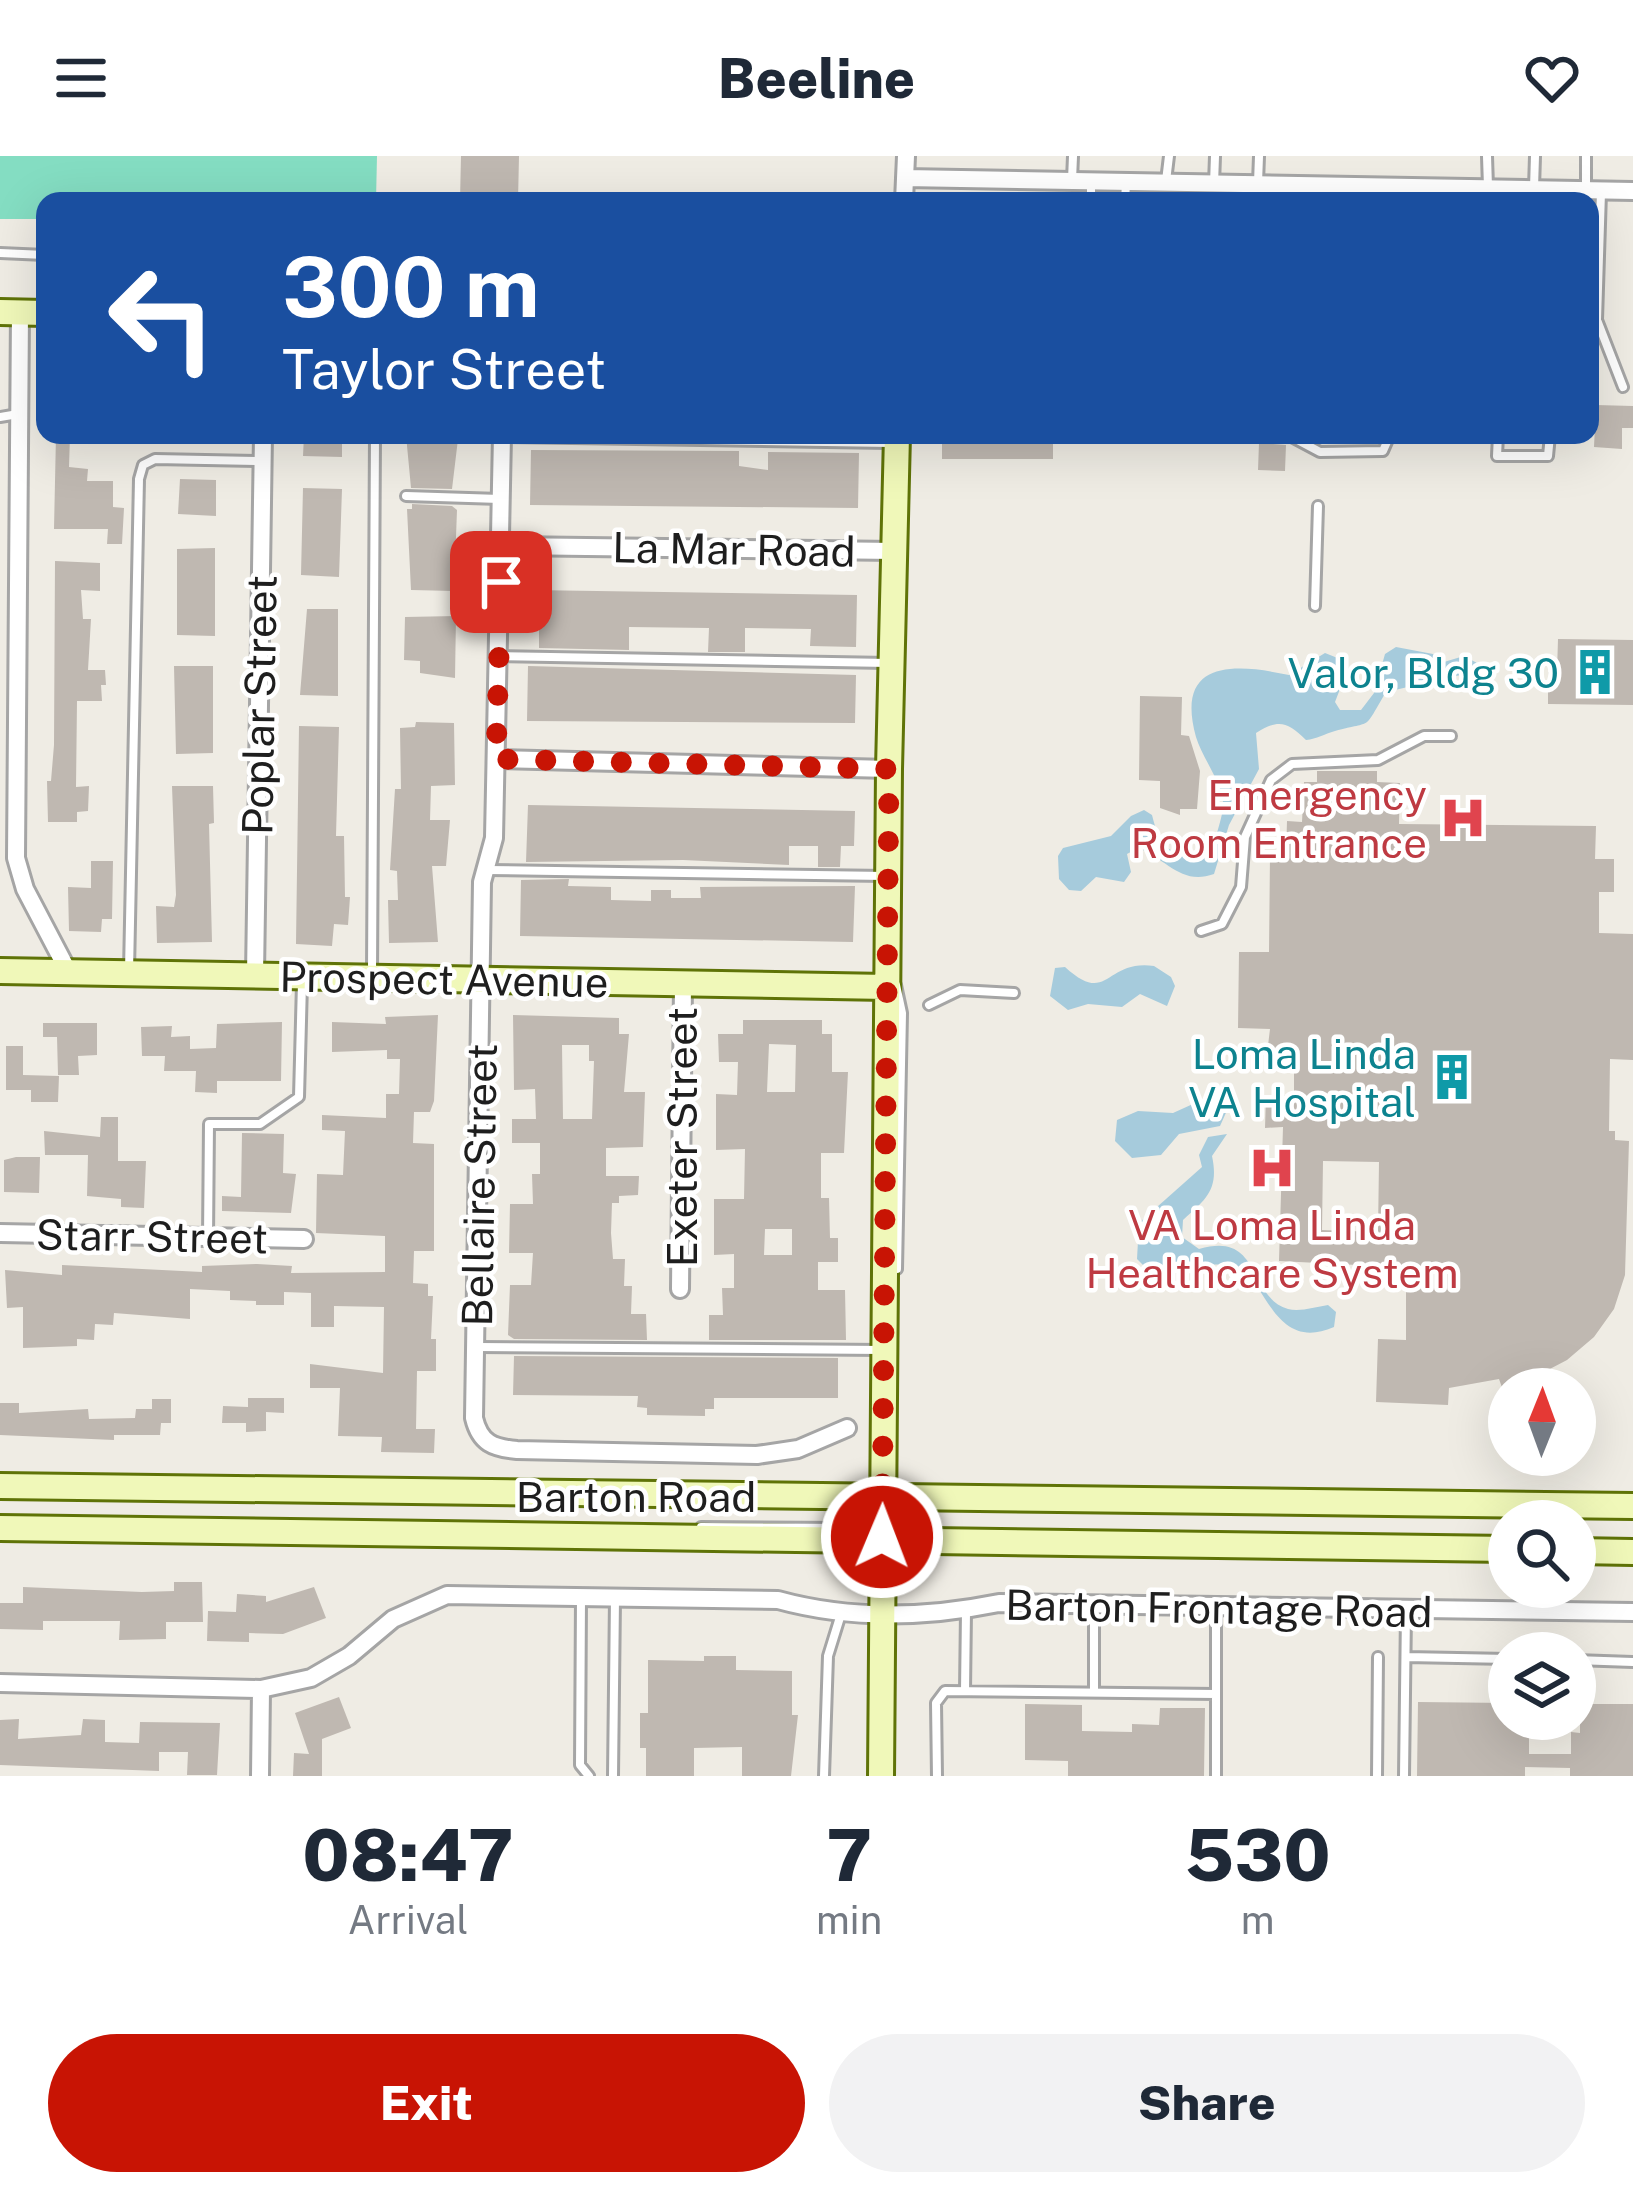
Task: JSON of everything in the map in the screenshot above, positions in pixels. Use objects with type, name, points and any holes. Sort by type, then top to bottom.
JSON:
[{"type":"main road","points":[[881,1776],[896,444]]},
{"type":"main road","name":"Prospect Avenue","points":[[0,971],[683,984],[887,976]]},
{"type":"main road","name":"Barton Road","points":[[0,1486],[884,1511],[1488,1548]]},
{"type":"main road","name":"Barton Road","points":[[0,1528],[677,1537],[884,1511],[1633,1506]]},
{"type":"main road","points":[[1596,1551],[1633,1552]]},
{"type":"street","points":[[904,192],[905,156]]},
{"type":"street","points":[[905,178],[1082,181],[1126,192],[1166,183],[1364,192]]},
{"type":"street","points":[[1584,192],[1633,191]]},
{"type":"street","points":[[1508,192],[1546,192]]},
{"type":"street","points":[[22,312],[9,573],[16,858],[26,889],[68,971]]},
{"type":"street","name":"Poplar Street","points":[[255,975],[263,444]]},
{"type":"street","name":"Bellaire Street","points":[[502,444],[494,838],[485,870],[482,979],[477,1432],[495,1448],[517,1450],[758,1455],[798,1449],[847,1428]]},
{"type":"street","name":"La Mar Road","points":[[501,546],[894,551]]},
{"type":"street","points":[[496,759],[889,769]]},
{"type":"street","name":"Exeter Street","points":[[680,1288],[683,984]]},
{"type":"street","name":"Starr Street","points":[[0,1233],[304,1239]]},
{"type":"street","name":"Barton Frontage Road","points":[[261,1689],[311,1678],[349,1656],[393,1619],[447,1595],[778,1600],[841,1613],[938,1615],[999,1603],[1633,1612]]},
{"type":"street","points":[[0,1683],[261,1689],[260,1776]]},
{"type":"lane","points":[[1073,156],[1087,192]]},
{"type":"lane","points":[[1166,183],[1168,156]]},
{"type":"lane","points":[[1214,184],[1215,156]]},
{"type":"lane","points":[[1258,184],[1259,156]]},
{"type":"lane","points":[[1487,156],[1499,192]]},
{"type":"lane","points":[[1534,189],[1535,156]]},
{"type":"lane","points":[[1586,156],[1593,191]]},
{"type":"lane","points":[[0,253],[36,255]]},
{"type":"lane","points":[[1599,325],[1623,387]]},
{"type":"lane","points":[[0,417],[19,414]]},
{"type":"lane","points":[[372,977],[375,444]]},
{"type":"lane","points":[[1305,444],[1320,452],[1384,451],[1387,444]]},
{"type":"lane","points":[[1498,444],[1497,456],[1548,456],[1549,444]]},
{"type":"lane","points":[[129,973],[139,479],[143,465],[155,459],[263,461]]},
{"type":"lane","points":[[406,496],[502,499]]},
{"type":"lane","points":[[1315,606],[1318,506]]},
{"type":"lane","points":[[500,656],[891,663]]},
{"type":"lane","points":[[1201,931],[1222,924],[1241,887],[1245,837],[1271,780],[1292,764],[1378,760],[1424,736],[1451,736]]},
{"type":"lane","points":[[485,870],[888,876]]},
{"type":"lane","points":[[208,1238],[209,1124],[260,1124],[299,1096],[302,976]]},
{"type":"lane","points":[[884,1511],[896,1477],[902,1013],[887,976]]},
{"type":"lane","points":[[929,1005],[960,990],[1014,993]]},
{"type":"lane","points":[[476,1347],[883,1350]]},
{"type":"lane","points":[[581,1597],[580,1765],[589,1776]]},
{"type":"lane","points":[[613,1776],[615,1597]]},
{"type":"lane","points":[[1094,1604],[1094,1693]]},
{"type":"lane","points":[[1216,1606],[1216,1776]]},
{"type":"lane","points":[[965,1691],[966,1609]]},
{"type":"lane","points":[[1404,1776],[1406,1610]]},
{"type":"lane","points":[[824,1776],[828,1656],[841,1613]]},
{"type":"lane","points":[[1377,1776],[1378,1657]]},
{"type":"lane","points":[[1406,1657],[1488,1659]]},
{"type":"lane","points":[[1596,1661],[1633,1662]]},
{"type":"lane","points":[[937,1776],[936,1702],[945,1691],[1216,1694]]},
{"type":"green space","points":[[0,156],[377,156],[376,192],[36,192],[36,219],[0,219]]},
{"type":"water","points":[[1396,647],[1433,654],[1444,662],[1464,656],[1477,663],[1465,674],[1386,692],[1362,724],[1306,740],[1282,724],[1256,733],[1259,769],[1229,825],[1214,874],[1183,874],[1138,848],[1127,854],[1131,872],[1124,882],[1096,877],[1081,891],[1069,890],[1059,879],[1058,856],[1063,848],[1111,836],[1144,810],[1152,815],[1173,852],[1191,853],[1214,843],[1223,799],[1196,737],[1192,711],[1194,692],[1202,680],[1231,669],[1289,675],[1325,653],[1340,659],[1345,676],[1335,702],[1340,710],[1361,710],[1374,693],[1385,654]]},
{"type":"water","points":[[1154,966],[1171,977],[1175,986],[1167,1006],[1140,994],[1122,1007],[1088,1004],[1068,1010],[1050,996],[1055,968],[1065,967],[1090,983],[1125,969]]},
{"type":"water","points":[[1215,1094],[1229,1106],[1220,1126],[1179,1134],[1161,1155],[1132,1158],[1115,1141],[1117,1120],[1138,1111],[1173,1113]]},
{"type":"water","points":[[1227,1134],[1212,1156],[1214,1177],[1209,1192],[1183,1220],[1182,1237],[1199,1249],[1234,1249],[1244,1256],[1275,1302],[1293,1310],[1328,1305],[1336,1312],[1334,1327],[1314,1333],[1285,1323],[1239,1267],[1145,1267],[1137,1259],[1139,1223],[1202,1167],[1199,1155],[1208,1137]]},
{"type":"building","points":[[461,156],[519,156],[518,192],[460,192]]},
{"type":"building","points":[[1599,405],[1633,406],[1633,428],[1622,428],[1622,449],[1594,447],[1599,444]]},
{"type":"building","points":[[56,444],[70,444],[69,467],[88,469],[87,481],[113,481],[113,507],[124,508],[122,544],[107,544],[108,529],[54,529]]},
{"type":"building","points":[[304,444],[342,444],[342,457],[303,456]]},
{"type":"building","points":[[407,444],[457,444],[452,489],[411,488]]},
{"type":"building","points":[[942,444],[1053,444],[1053,459],[942,459]]},
{"type":"building","points":[[1259,444],[1286,445],[1285,471],[1258,470]]},
{"type":"building","points":[[531,450],[739,451],[739,466],[768,470],[768,452],[859,453],[858,508],[530,505]]},
{"type":"building","points":[[180,479],[216,480],[216,516],[178,514]]},
{"type":"building","points":[[303,488],[342,489],[339,577],[301,575]]},
{"type":"building","points":[[412,504],[457,510],[454,591],[411,590],[407,509]]},
{"type":"building","points":[[215,548],[215,636],[177,635],[177,549]]},
{"type":"building","points":[[55,561],[100,563],[100,591],[81,590],[83,619],[91,619],[88,670],[105,670],[106,685],[101,685],[102,701],[77,701],[76,787],[89,786],[88,811],[77,812],[77,822],[48,822],[47,781],[51,781],[54,745]]},
{"type":"building","points":[[530,590],[857,595],[856,647],[810,646],[811,629],[745,628],[745,652],[708,652],[709,628],[629,627],[629,650],[539,648],[539,625],[530,625]]},
{"type":"building","points":[[307,609],[338,609],[338,696],[300,695]]},
{"type":"building","points":[[456,616],[455,678],[420,673],[420,661],[404,660],[405,617]]},
{"type":"building","name":"Valor, Bldg 30","points":[[1558,639],[1633,640],[1633,705],[1548,704],[1548,672],[1557,672]]},
{"type":"building","points":[[174,666],[213,666],[213,753],[176,754]]},
{"type":"building","points":[[528,666],[856,675],[855,723],[527,721]]},
{"type":"building","points":[[1140,696],[1182,697],[1181,735],[1189,736],[1200,771],[1197,809],[1180,809],[1180,815],[1160,808],[1160,781],[1139,780]]},
{"type":"building","points":[[416,722],[454,723],[455,785],[431,786],[430,820],[450,820],[446,866],[432,866],[438,942],[389,943],[388,900],[398,900],[397,871],[390,870],[395,789],[401,789],[400,728],[415,727]]},
{"type":"building","points":[[299,726],[339,727],[336,836],[344,836],[345,897],[350,897],[348,925],[334,924],[332,946],[296,944]]},
{"type":"building","name":"Loma Linda VA Hospital","points":[[1317,771],[1377,771],[1377,782],[1400,783],[1399,824],[1596,826],[1595,859],[1614,859],[1614,892],[1599,892],[1599,933],[1633,934],[1633,1060],[1610,1059],[1609,1131],[1615,1131],[1615,1140],[1629,1141],[1625,1275],[1614,1309],[1594,1337],[1567,1360],[1552,1368],[1488,1368],[1488,1381],[1449,1388],[1448,1405],[1376,1402],[1378,1339],[1406,1340],[1406,1273],[1377,1272],[1377,1266],[1279,1261],[1283,1127],[1265,1128],[1266,1095],[1294,1095],[1294,1054],[1267,1054],[1270,1029],[1238,1028],[1239,952],[1269,952],[1270,855],[1286,855],[1287,821],[1302,822],[1304,782],[1317,782]],"holes":[[[1323,1161],[1379,1162],[1378,1232],[1322,1230]]]},
{"type":"building","points":[[172,786],[213,786],[214,823],[209,824],[212,942],[157,943],[156,906],[174,907],[176,895]]},
{"type":"building","points":[[528,805],[855,811],[854,846],[841,846],[840,867],[818,867],[818,846],[789,846],[789,865],[683,860],[526,862]]},
{"type":"building","points":[[91,861],[113,861],[112,919],[102,919],[101,932],[69,931],[68,887],[91,888]]},
{"type":"building","points":[[569,879],[568,886],[611,887],[611,900],[651,901],[651,890],[671,890],[671,898],[701,898],[700,887],[855,886],[853,942],[520,936],[521,880]]},
{"type":"building","points":[[438,1015],[434,1101],[430,1112],[414,1112],[413,1143],[434,1144],[434,1251],[414,1251],[413,1283],[428,1284],[428,1296],[433,1296],[431,1339],[436,1339],[436,1371],[417,1371],[416,1429],[435,1429],[434,1453],[381,1452],[382,1437],[338,1436],[340,1388],[310,1388],[310,1364],[383,1373],[384,1307],[334,1306],[334,1327],[311,1327],[311,1293],[284,1292],[284,1305],[256,1305],[256,1301],[230,1300],[230,1291],[190,1289],[190,1319],[114,1313],[113,1325],[95,1324],[94,1340],[77,1339],[77,1346],[23,1348],[23,1307],[7,1308],[5,1270],[62,1275],[62,1265],[202,1272],[202,1266],[257,1264],[292,1266],[291,1273],[385,1272],[385,1236],[316,1233],[317,1174],[343,1175],[345,1131],[322,1130],[322,1115],[386,1118],[386,1094],[399,1094],[400,1059],[387,1059],[387,1050],[332,1052],[332,1022],[386,1024],[385,1017]]},
{"type":"building","points":[[513,1015],[619,1018],[619,1034],[629,1034],[624,1092],[645,1092],[643,1147],[606,1148],[606,1176],[639,1176],[638,1195],[619,1196],[619,1203],[612,1203],[611,1233],[613,1259],[625,1259],[624,1286],[632,1286],[631,1314],[646,1314],[647,1340],[514,1339],[508,1335],[510,1285],[531,1285],[533,1253],[509,1253],[510,1204],[533,1204],[532,1174],[540,1174],[540,1143],[512,1143],[512,1119],[536,1119],[535,1089],[514,1090]],"holes":[[[562,1045],[589,1045],[589,1061],[594,1061],[592,1119],[563,1119]]]},
{"type":"building","points":[[743,1020],[822,1020],[822,1034],[832,1034],[832,1072],[848,1072],[844,1153],[821,1153],[821,1198],[829,1198],[830,1238],[838,1238],[838,1262],[818,1262],[818,1290],[845,1290],[846,1340],[709,1340],[709,1315],[723,1315],[722,1288],[734,1288],[734,1254],[714,1255],[714,1199],[744,1199],[745,1149],[716,1150],[716,1094],[737,1095],[738,1062],[719,1062],[718,1034],[743,1034]],"holes":[[[769,1044],[796,1045],[795,1092],[767,1092]],[[765,1229],[792,1229],[792,1255],[764,1255]]]},
{"type":"building","points":[[282,1022],[281,1081],[217,1081],[217,1093],[195,1092],[196,1071],[164,1071],[165,1056],[142,1056],[141,1027],[172,1026],[171,1037],[190,1036],[190,1049],[216,1048],[217,1024]]},
{"type":"building","points":[[43,1023],[97,1023],[97,1055],[78,1056],[79,1075],[58,1075],[57,1037],[43,1037]]},
{"type":"building","points":[[6,1046],[23,1046],[23,1075],[59,1076],[58,1102],[31,1102],[31,1090],[6,1090]]},
{"type":"building","points":[[101,1117],[118,1117],[118,1161],[146,1161],[144,1208],[121,1207],[121,1199],[87,1196],[88,1155],[45,1155],[44,1131],[100,1137]]},
{"type":"building","points":[[242,1133],[284,1134],[283,1173],[296,1174],[291,1213],[222,1211],[222,1196],[241,1197]]},
{"type":"building","points":[[40,1157],[39,1193],[4,1192],[4,1160]]},
{"type":"building","points":[[514,1356],[838,1358],[838,1398],[714,1398],[714,1409],[705,1409],[705,1416],[647,1415],[647,1408],[637,1407],[638,1396],[513,1395]]},
{"type":"building","points":[[248,1398],[284,1398],[284,1413],[266,1412],[266,1431],[246,1432],[246,1423],[222,1423],[223,1406],[248,1407]]},
{"type":"building","points":[[152,1399],[171,1399],[171,1423],[161,1423],[160,1435],[114,1435],[114,1440],[0,1435],[0,1403],[19,1403],[19,1413],[88,1409],[89,1419],[135,1418],[136,1409],[152,1409]]},
{"type":"building","points":[[174,1582],[202,1582],[203,1622],[166,1622],[166,1639],[119,1640],[120,1621],[43,1621],[43,1630],[0,1629],[0,1603],[23,1603],[23,1587],[174,1591]]},
{"type":"building","points":[[314,1587],[326,1618],[283,1634],[249,1633],[249,1642],[207,1641],[208,1611],[236,1612],[237,1594],[266,1596],[266,1602]]},
{"type":"building","points":[[704,1656],[736,1656],[736,1670],[792,1671],[792,1715],[798,1715],[791,1776],[742,1776],[742,1747],[694,1748],[694,1776],[646,1776],[640,1713],[648,1713],[648,1660],[704,1661]]},
{"type":"building","points":[[339,1697],[351,1728],[322,1739],[322,1776],[293,1776],[294,1753],[309,1754],[295,1713]]},
{"type":"building","points":[[1418,1702],[1488,1703],[1488,1740],[1529,1740],[1529,1754],[1571,1754],[1571,1740],[1596,1740],[1596,1704],[1633,1704],[1633,1776],[1570,1776],[1570,1768],[1525,1767],[1525,1776],[1417,1776]]},
{"type":"building","points":[[1025,1704],[1082,1705],[1082,1731],[1132,1732],[1132,1724],[1159,1725],[1160,1708],[1205,1708],[1204,1776],[1068,1776],[1068,1761],[1025,1760]]},
{"type":"building","points":[[19,1719],[18,1739],[81,1735],[83,1719],[105,1720],[105,1742],[139,1743],[140,1722],[220,1723],[217,1775],[187,1775],[188,1752],[159,1752],[159,1771],[0,1765],[0,1720]]},
{"type":"place","name":"Valor, Bldg 30","points":[[1595,672]]},
{"type":"place","name":"Emergency Room Entrance","points":[[1463,818]]},
{"type":"place","name":"Loma Linda VA Hospital","points":[[1452,1077]]},
{"type":"place","name":"VA Loma Linda Healthcare System","points":[[1272,1168]]},
{"type":"route","points":[[501,582],[496,759],[889,769],[882,1537]]}]
